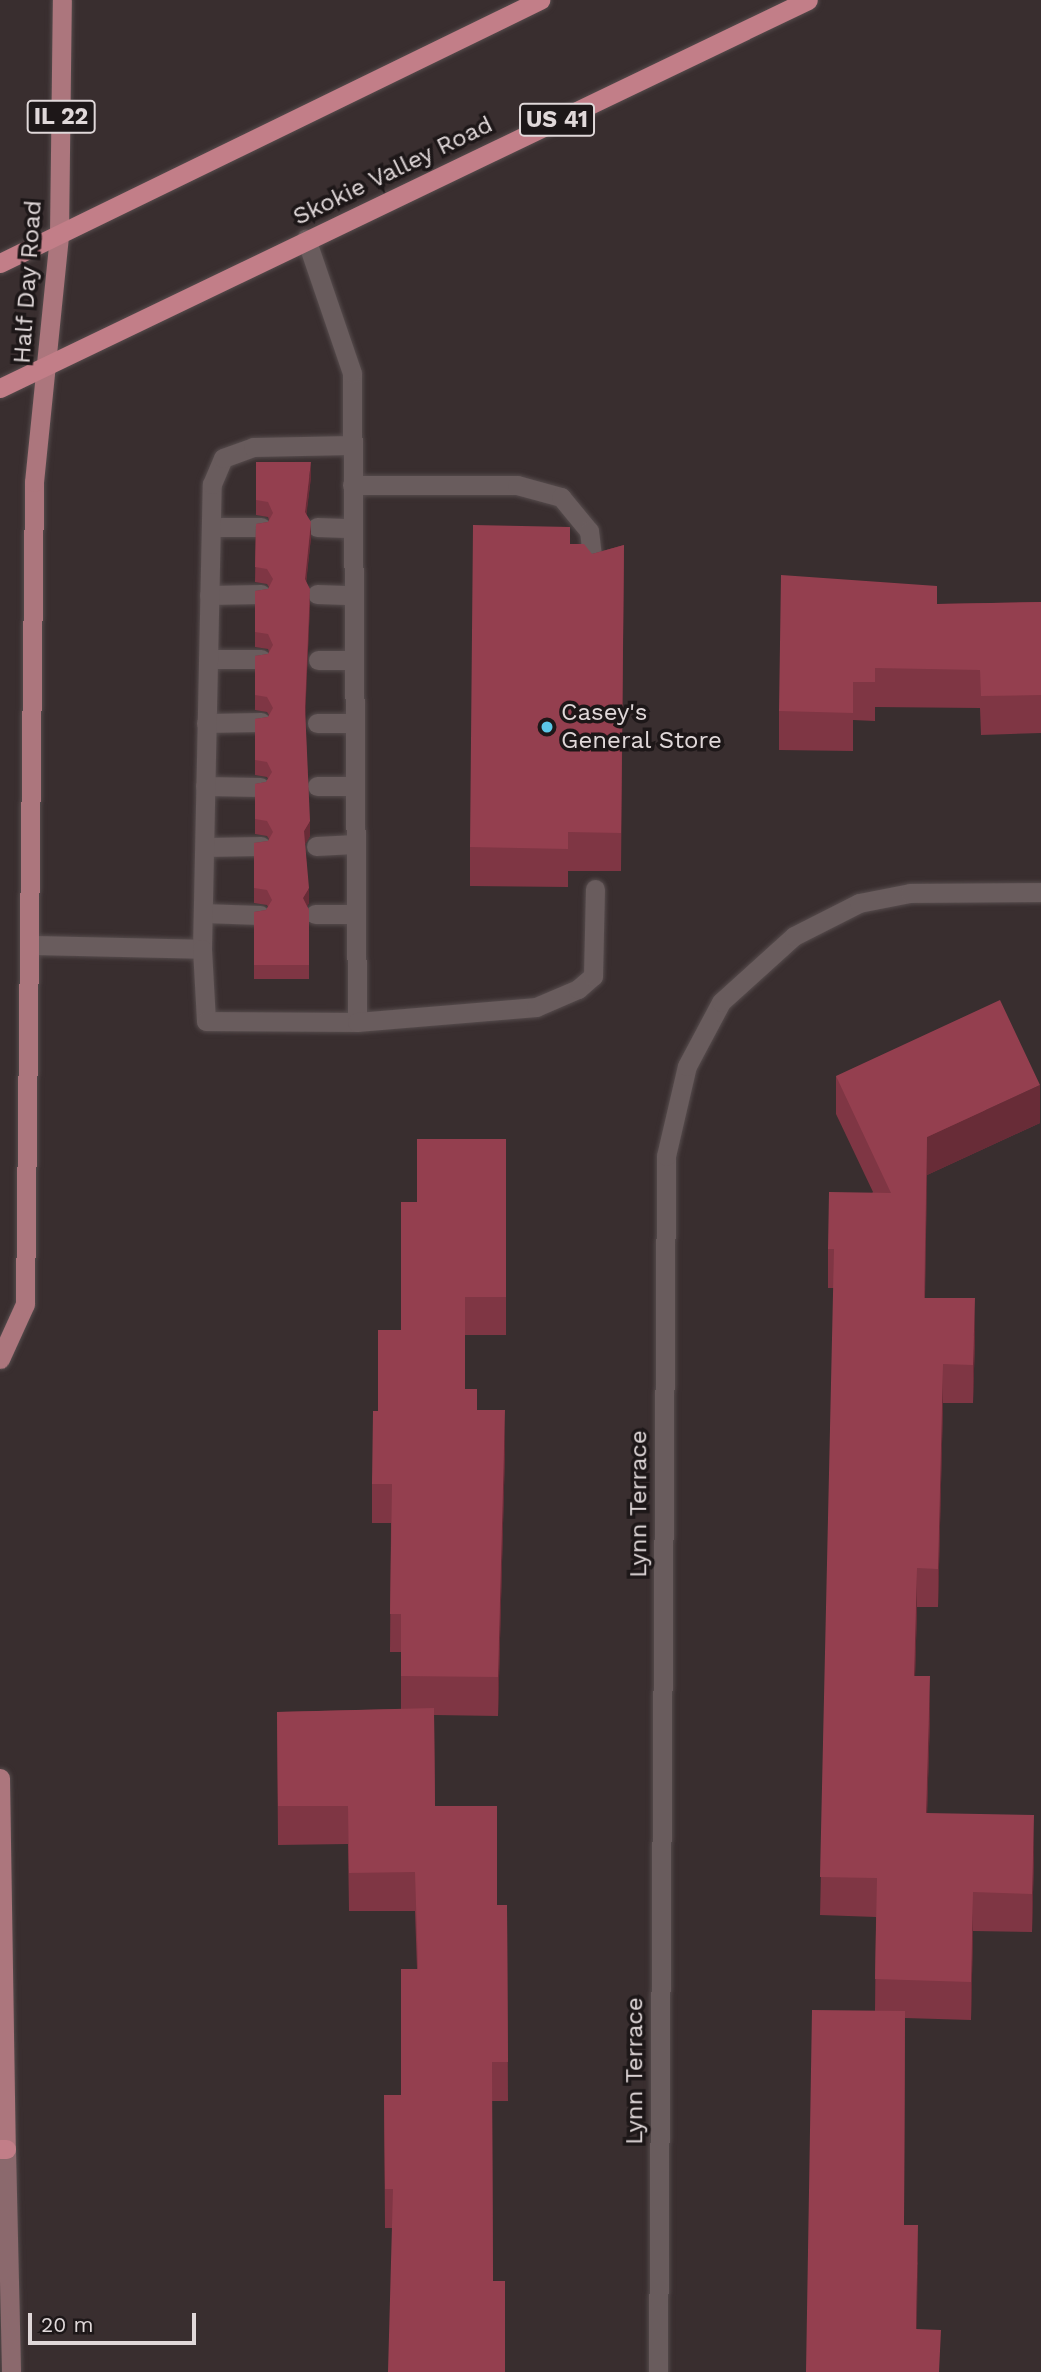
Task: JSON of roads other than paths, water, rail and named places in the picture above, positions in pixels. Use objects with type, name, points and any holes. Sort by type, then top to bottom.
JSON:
[{"type":"highway","points":[[0,263],[540,0]]},
{"type":"highway","name":"Skokie Valley Road","points":[[0,388],[808,0]]},
{"type":"main road","name":"Half Day Road","points":[[0,1359],[25,1304],[32,945],[34,482],[48,365],[59,234],[62,0]]},
{"type":"main road","points":[[0,1777],[3,2149],[12,2372]]},
{"type":"street","points":[[306,239],[352,373],[357,1022]]},
{"type":"street","points":[[352,445],[253,447],[223,458],[212,484],[202,949],[206,1021],[357,1022],[536,1007],[578,989],[593,976],[595,889]]},
{"type":"street","points":[[352,485],[517,485],[561,497],[589,531],[596,581]]},
{"type":"street","points":[[211,527],[261,527]]},
{"type":"street","points":[[317,527],[353,528]]},
{"type":"street","points":[[209,595],[261,594]]},
{"type":"street","points":[[317,594],[353,595]]},
{"type":"street","points":[[208,659],[261,659]]},
{"type":"street","points":[[318,660],[354,660]]},
{"type":"street","points":[[206,723],[261,722]]},
{"type":"street","points":[[317,723],[354,723]]},
{"type":"street","points":[[205,786],[260,787]]},
{"type":"street","points":[[317,786],[355,786]]},
{"type":"street","points":[[316,846],[355,844]]},
{"type":"street","points":[[205,847],[261,846]]},
{"type":"street","name":"Lynn Terrace","points":[[658,2372],[666,1156],[687,1066],[721,1002],[794,936],[859,903],[910,893],[1041,892]]},
{"type":"street","points":[[203,913],[260,915]]},
{"type":"street","points":[[315,914],[356,914]]},
{"type":"street","points":[[32,945],[202,949]]},
{"type":"place","name":"Casey's General Store","points":[[547,727]]}]
